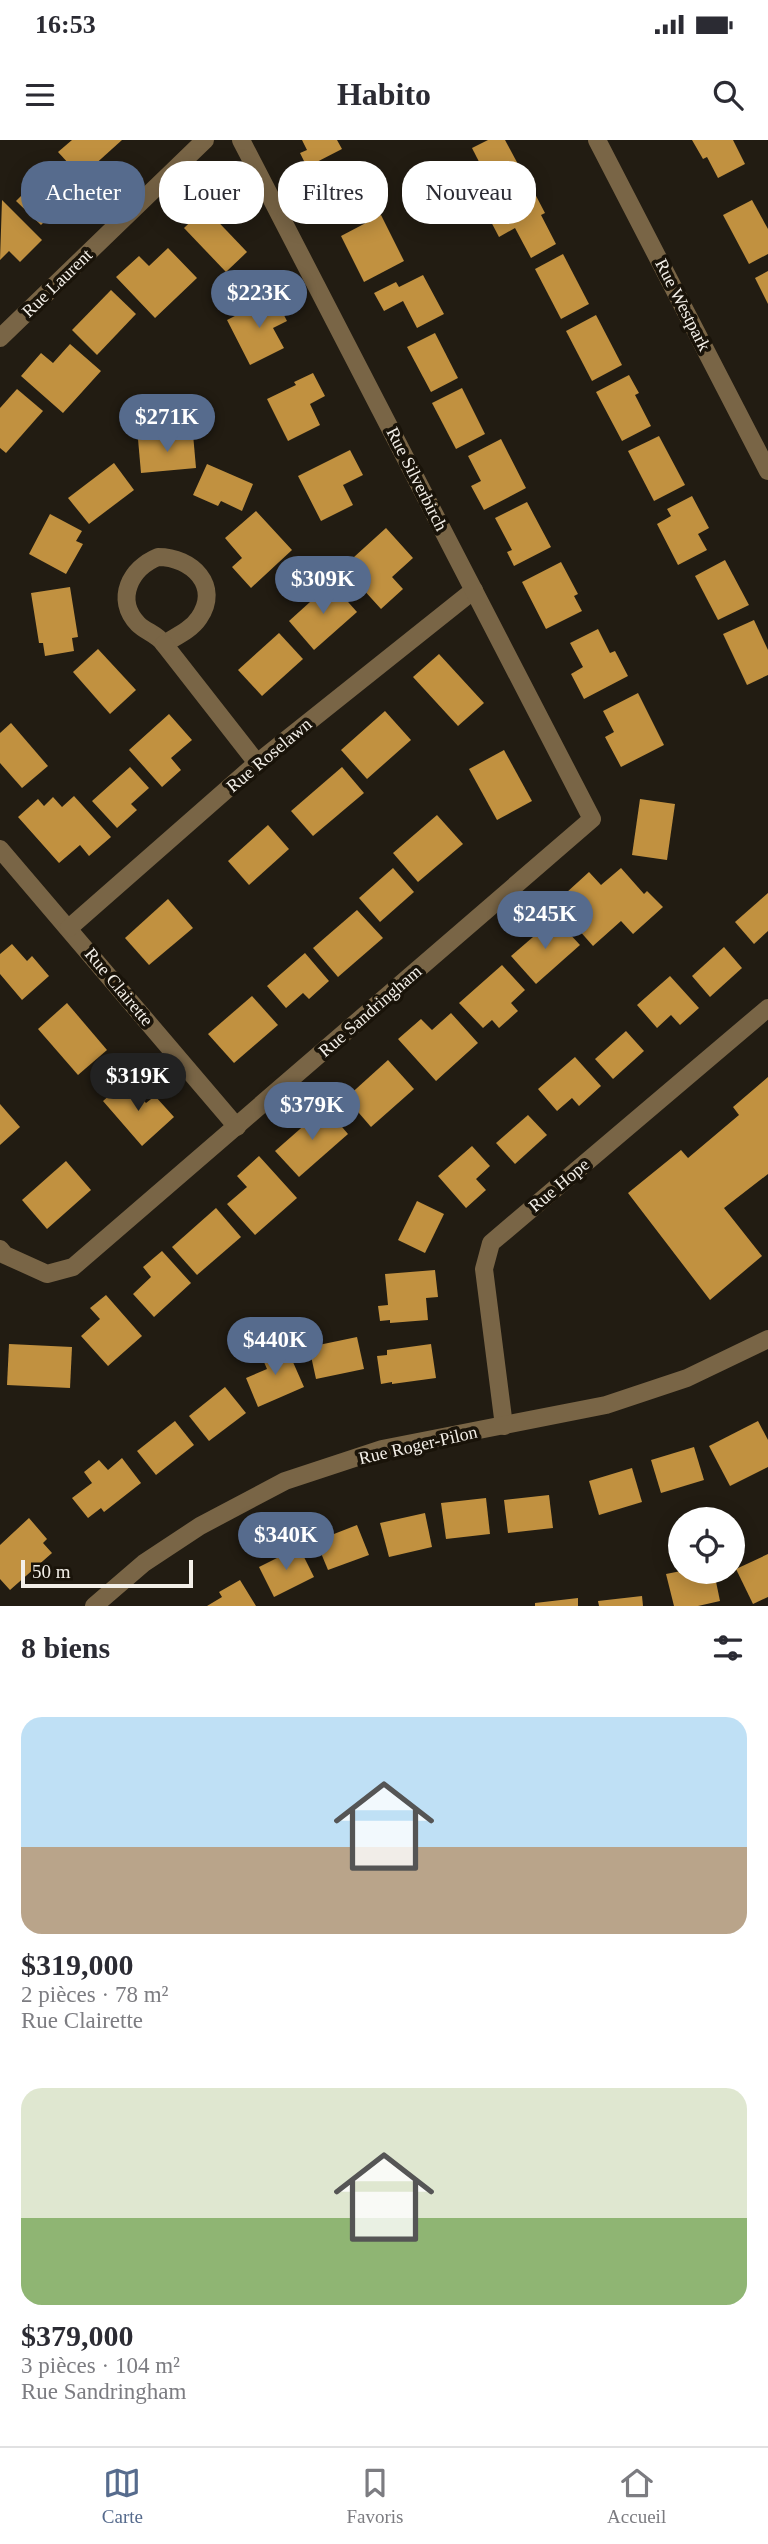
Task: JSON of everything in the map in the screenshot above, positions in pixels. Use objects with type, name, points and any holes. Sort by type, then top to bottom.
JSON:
[{"type":"street","name":"Rue Laurent","points":[[0,338],[205,140]]},
{"type":"street","name":"Rue Silverbirch","points":[[241,140],[592,819]]},
{"type":"street","name":"Rue Westpark","points":[[597,140],[768,471]]},
{"type":"street","points":[[164,643],[194,625],[202,615],[206,603],[201,578],[194,568],[183,560],[171,557],[158,557],[135,571],[128,583],[128,610],[145,630],[158,635],[164,643],[257,763]]},
{"type":"street","name":"Rue Roselawn","points":[[69,928],[257,763],[474,590]]},
{"type":"street","name":"Rue Sandringham","points":[[0,1249],[5,1255],[47,1274],[73,1267],[592,819]]},
{"type":"street","name":"Rue Clairette","points":[[0,849],[237,1127]]},
{"type":"street","name":"Rue Hope","points":[[504,1426],[484,1269],[491,1243],[768,1008]]},
{"type":"street","name":"Rue Roger-Pilon","points":[[94,1606],[144,1563],[200,1526],[285,1481],[382,1449],[606,1405],[676,1382],[768,1339]]},
{"type":"building","points":[[72,140],[122,140],[99,161],[66,161],[58,152]]},
{"type":"building","points":[[302,140],[337,140],[342,149],[319,161],[304,161],[300,153],[307,150]]},
{"type":"building","points":[[488,140],[505,140],[516,161],[479,161],[472,148]]},
{"type":"building","points":[[692,140],[733,140],[745,164],[718,178],[707,157],[703,159]]},
{"type":"building","points":[[536,196],[545,213],[541,215],[556,244],[531,258],[515,228],[499,237],[492,224],[536,224]]},
{"type":"building","points":[[2,200],[21,219],[21,224],[26,224],[42,240],[20,262],[9,251],[0,260]]},
{"type":"building","points":[[752,200],[768,229],[768,254],[749,264],[723,215]]},
{"type":"building","points":[[188,224],[220,224],[247,252],[226,272],[184,228]]},
{"type":"building","points":[[364,224],[386,224],[404,261],[364,282],[341,236]]},
{"type":"building","points":[[168,248],[197,278],[155,318],[116,277],[139,256],[149,266]]},
{"type":"building","points":[[563,254],[589,304],[561,319],[535,269]]},
{"type":"building","points":[[768,271],[768,304],[755,278]]},
{"type":"building","points":[[423,275],[444,314],[417,328],[403,301],[384,311],[374,293],[396,282],[399,287]]},
{"type":"building","points":[[111,290],[136,314],[97,355],[72,330]]},
{"type":"building","points":[[274,296],[287,321],[273,328],[284,348],[250,365],[227,320]]},
{"type":"building","points":[[596,315],[622,365],[592,381],[566,331]]},
{"type":"building","points":[[435,333],[458,378],[431,392],[407,347]]},
{"type":"building","points":[[70,344],[101,371],[63,413],[21,376],[41,353],[53,363]]},
{"type":"building","points":[[313,373],[325,396],[310,404],[320,425],[288,441],[267,399]]},
{"type":"building","points":[[629,375],[639,393],[635,395],[651,426],[622,441],[596,392]]},
{"type":"building","points":[[462,388],[485,434],[456,449],[432,403]]},
{"type":"building","points":[[17,389],[43,411],[6,453],[0,448],[0,408]]},
{"type":"building","points":[[193,434],[196,468],[141,473],[138,439]]},
{"type":"building","points":[[659,436],[685,485],[654,501],[628,451]]},
{"type":"building","points":[[501,439],[526,488],[484,510],[471,486],[481,481],[468,456]]},
{"type":"building","points":[[350,450],[363,475],[343,485],[353,505],[321,521],[298,476]]},
{"type":"building","points":[[114,463],[134,490],[89,524],[68,498]]},
{"type":"building","points":[[207,464],[253,484],[242,511],[221,501],[218,506],[193,495]]},
{"type":"building","points":[[692,496],[709,528],[698,534],[707,550],[678,565],[657,524],[671,516],[667,509]]},
{"type":"building","points":[[527,502],[551,547],[514,566],[507,552],[512,550],[495,518]]},
{"type":"building","points":[[256,511],[292,550],[251,588],[232,567],[242,558],[225,538]]},
{"type":"building","points":[[50,514],[82,531],[76,541],[83,544],[66,574],[29,554]]},
{"type":"building","points":[[386,528],[413,558],[392,577],[403,589],[381,609],[343,567]]},
{"type":"building","points":[[725,560],[749,605],[718,620],[695,576]]},
{"type":"building","points":[[561,562],[578,594],[574,596],[582,611],[546,629],[522,582]]},
{"type":"building","points":[[331,583],[357,612],[314,650],[289,621]]},
{"type":"building","points":[[70,587],[78,637],[72,638],[74,651],[45,656],[43,643],[39,643],[31,593]]},
{"type":"building","points":[[754,620],[768,650],[768,675],[747,685],[723,634]]},
{"type":"building","points":[[598,629],[610,653],[615,651],[628,676],[584,699],[571,674],[583,667],[570,643]]},
{"type":"building","points":[[279,633],[303,659],[262,696],[238,670]]},
{"type":"building","points":[[98,649],[136,690],[110,714],[73,672]]},
{"type":"building","points":[[439,654],[484,703],[458,726],[413,677]]},
{"type":"building","points":[[638,693],[664,745],[621,767],[605,737],[614,732],[603,711]]},
{"type":"building","points":[[385,711],[411,740],[367,779],[341,750]]},
{"type":"building","points":[[169,714],[192,740],[171,758],[181,770],[162,787],[129,750]]},
{"type":"building","points":[[11,723],[48,766],[22,788],[0,763],[0,733]]},
{"type":"building","points":[[504,750],[532,801],[497,820],[469,769]]},
{"type":"building","points":[[130,767],[149,788],[131,804],[137,810],[117,828],[92,801]]},
{"type":"building","points":[[342,767],[364,793],[313,836],[291,811]]},
{"type":"building","points":[[74,796],[111,837],[89,856],[80,845],[59,863],[18,817],[38,799],[44,806],[53,797],[62,807]]},
{"type":"building","points":[[640,799],[675,804],[667,860],[632,855]]},
{"type":"building","points":[[437,815],[463,844],[418,882],[393,853]]},
{"type":"building","points":[[268,825],[289,849],[249,885],[228,861]]},
{"type":"building","points":[[393,868],[414,892],[380,922],[359,898]]},
{"type":"building","points":[[621,868],[644,894],[647,891],[663,907],[633,934],[621,921],[593,946],[555,903],[589,872],[601,885]]},
{"type":"building","points":[[768,893],[768,931],[754,944],[735,922]]},
{"type":"building","points":[[168,899],[193,928],[149,965],[125,938]]},
{"type":"building","points":[[357,910],[383,938],[338,977],[313,948]]},
{"type":"building","points":[[555,918],[580,945],[536,984],[511,956]]},
{"type":"building","points":[[12,944],[27,961],[32,956],[49,976],[22,1000],[0,974],[0,954]]},
{"type":"building","points":[[724,947],[742,968],[710,997],[692,976]]},
{"type":"building","points":[[305,953],[329,981],[309,999],[303,993],[286,1008],[267,986]]},
{"type":"building","points":[[502,965],[525,990],[511,1003],[518,1011],[499,1028],[492,1020],[483,1028],[459,1003]]},
{"type":"building","points":[[670,976],[699,1008],[680,1025],[671,1015],[657,1028],[637,1005]]},
{"type":"building","points":[[252,996],[278,1025],[234,1063],[208,1034]]},
{"type":"building","points":[[67,1003],[107,1050],[78,1075],[38,1029]]},
{"type":"building","points":[[451,1013],[478,1043],[436,1081],[398,1039],[421,1019],[432,1030]]},
{"type":"building","points":[[626,1031],[644,1051],[613,1079],[595,1059]]},
{"type":"building","points":[[575,1057],[601,1086],[579,1106],[572,1098],[557,1111],[538,1089]]},
{"type":"building","points":[[388,1060],[414,1089],[371,1127],[346,1098]]},
{"type":"building","points":[[768,1077],[768,1174],[724,1208],[762,1256],[710,1300],[628,1193],[681,1150],[688,1158],[739,1115],[733,1107]]},
{"type":"building","points":[[126,1081],[146,1103],[155,1096],[174,1117],[142,1146],[103,1101]]},
{"type":"building","points":[[0,1104],[20,1127],[0,1145]]},
{"type":"building","points":[[325,1107],[348,1134],[299,1177],[275,1151]]},
{"type":"building","points":[[528,1115],[547,1135],[515,1164],[496,1143]]},
{"type":"building","points":[[472,1146],[490,1166],[476,1179],[486,1190],[466,1208],[438,1176]]},
{"type":"building","points":[[259,1156],[297,1198],[255,1235],[227,1204],[247,1187],[237,1176]]},
{"type":"building","points":[[66,1161],[91,1190],[47,1229],[22,1200]]},
{"type":"building","points":[[417,1201],[444,1214],[425,1253],[398,1240]]},
{"type":"building","points":[[216,1208],[241,1237],[197,1275],[172,1247]]},
{"type":"building","points":[[162,1251],[191,1283],[154,1317],[133,1294],[151,1277],[143,1267]]},
{"type":"building","points":[[435,1270],[438,1297],[426,1298],[428,1320],[390,1323],[390,1320],[380,1321],[378,1306],[388,1305],[385,1274]]},
{"type":"building","points":[[106,1295],[142,1336],[108,1366],[81,1336],[100,1319],[90,1308]]},
{"type":"building","points":[[357,1337],[364,1369],[316,1379],[309,1347]]},
{"type":"building","points":[[9,1344],[72,1347],[70,1388],[7,1385]]},
{"type":"building","points":[[285,1344],[304,1387],[258,1407],[246,1378],[267,1369],[261,1355]]},
{"type":"building","points":[[431,1344],[436,1378],[381,1384],[377,1356],[387,1355],[387,1350]]},
{"type":"building","points":[[225,1387],[246,1413],[209,1441],[189,1416]]},
{"type":"building","points":[[175,1421],[194,1445],[156,1475],[137,1451]]},
{"type":"building","points":[[758,1421],[768,1440],[768,1467],[730,1486],[709,1446]]},
{"type":"building","points":[[694,1447],[704,1480],[661,1493],[651,1460]]},
{"type":"building","points":[[122,1458],[141,1483],[104,1512],[101,1508],[88,1518],[72,1498],[92,1483],[84,1472],[99,1460],[108,1470]]},
{"type":"building","points":[[632,1468],[642,1502],[599,1515],[589,1481]]},
{"type":"building","points":[[549,1495],[553,1528],[508,1533],[504,1500]]},
{"type":"building","points":[[486,1498],[490,1534],[446,1539],[441,1503]]},
{"type":"building","points":[[425,1513],[432,1547],[389,1557],[380,1523]]},
{"type":"building","points":[[29,1518],[47,1539],[43,1543],[52,1553],[10,1590],[0,1579],[0,1545]]},
{"type":"building","points":[[357,1525],[369,1555],[328,1570],[316,1541]]},
{"type":"building","points":[[299,1547],[314,1577],[274,1597],[259,1567]]},
{"type":"building","points":[[768,1554],[768,1597],[753,1604],[743,1584],[745,1565]]},
{"type":"building","points":[[240,1580],[256,1606],[207,1606],[222,1597],[219,1592]]},
{"type":"building","points":[[668,1584],[716,1584],[720,1601],[698,1606],[674,1606]]},
{"type":"building","points":[[642,1596],[643,1606],[599,1606],[598,1601]]},
{"type":"building","points":[[578,1598],[578,1606],[535,1606],[535,1603]]}]
